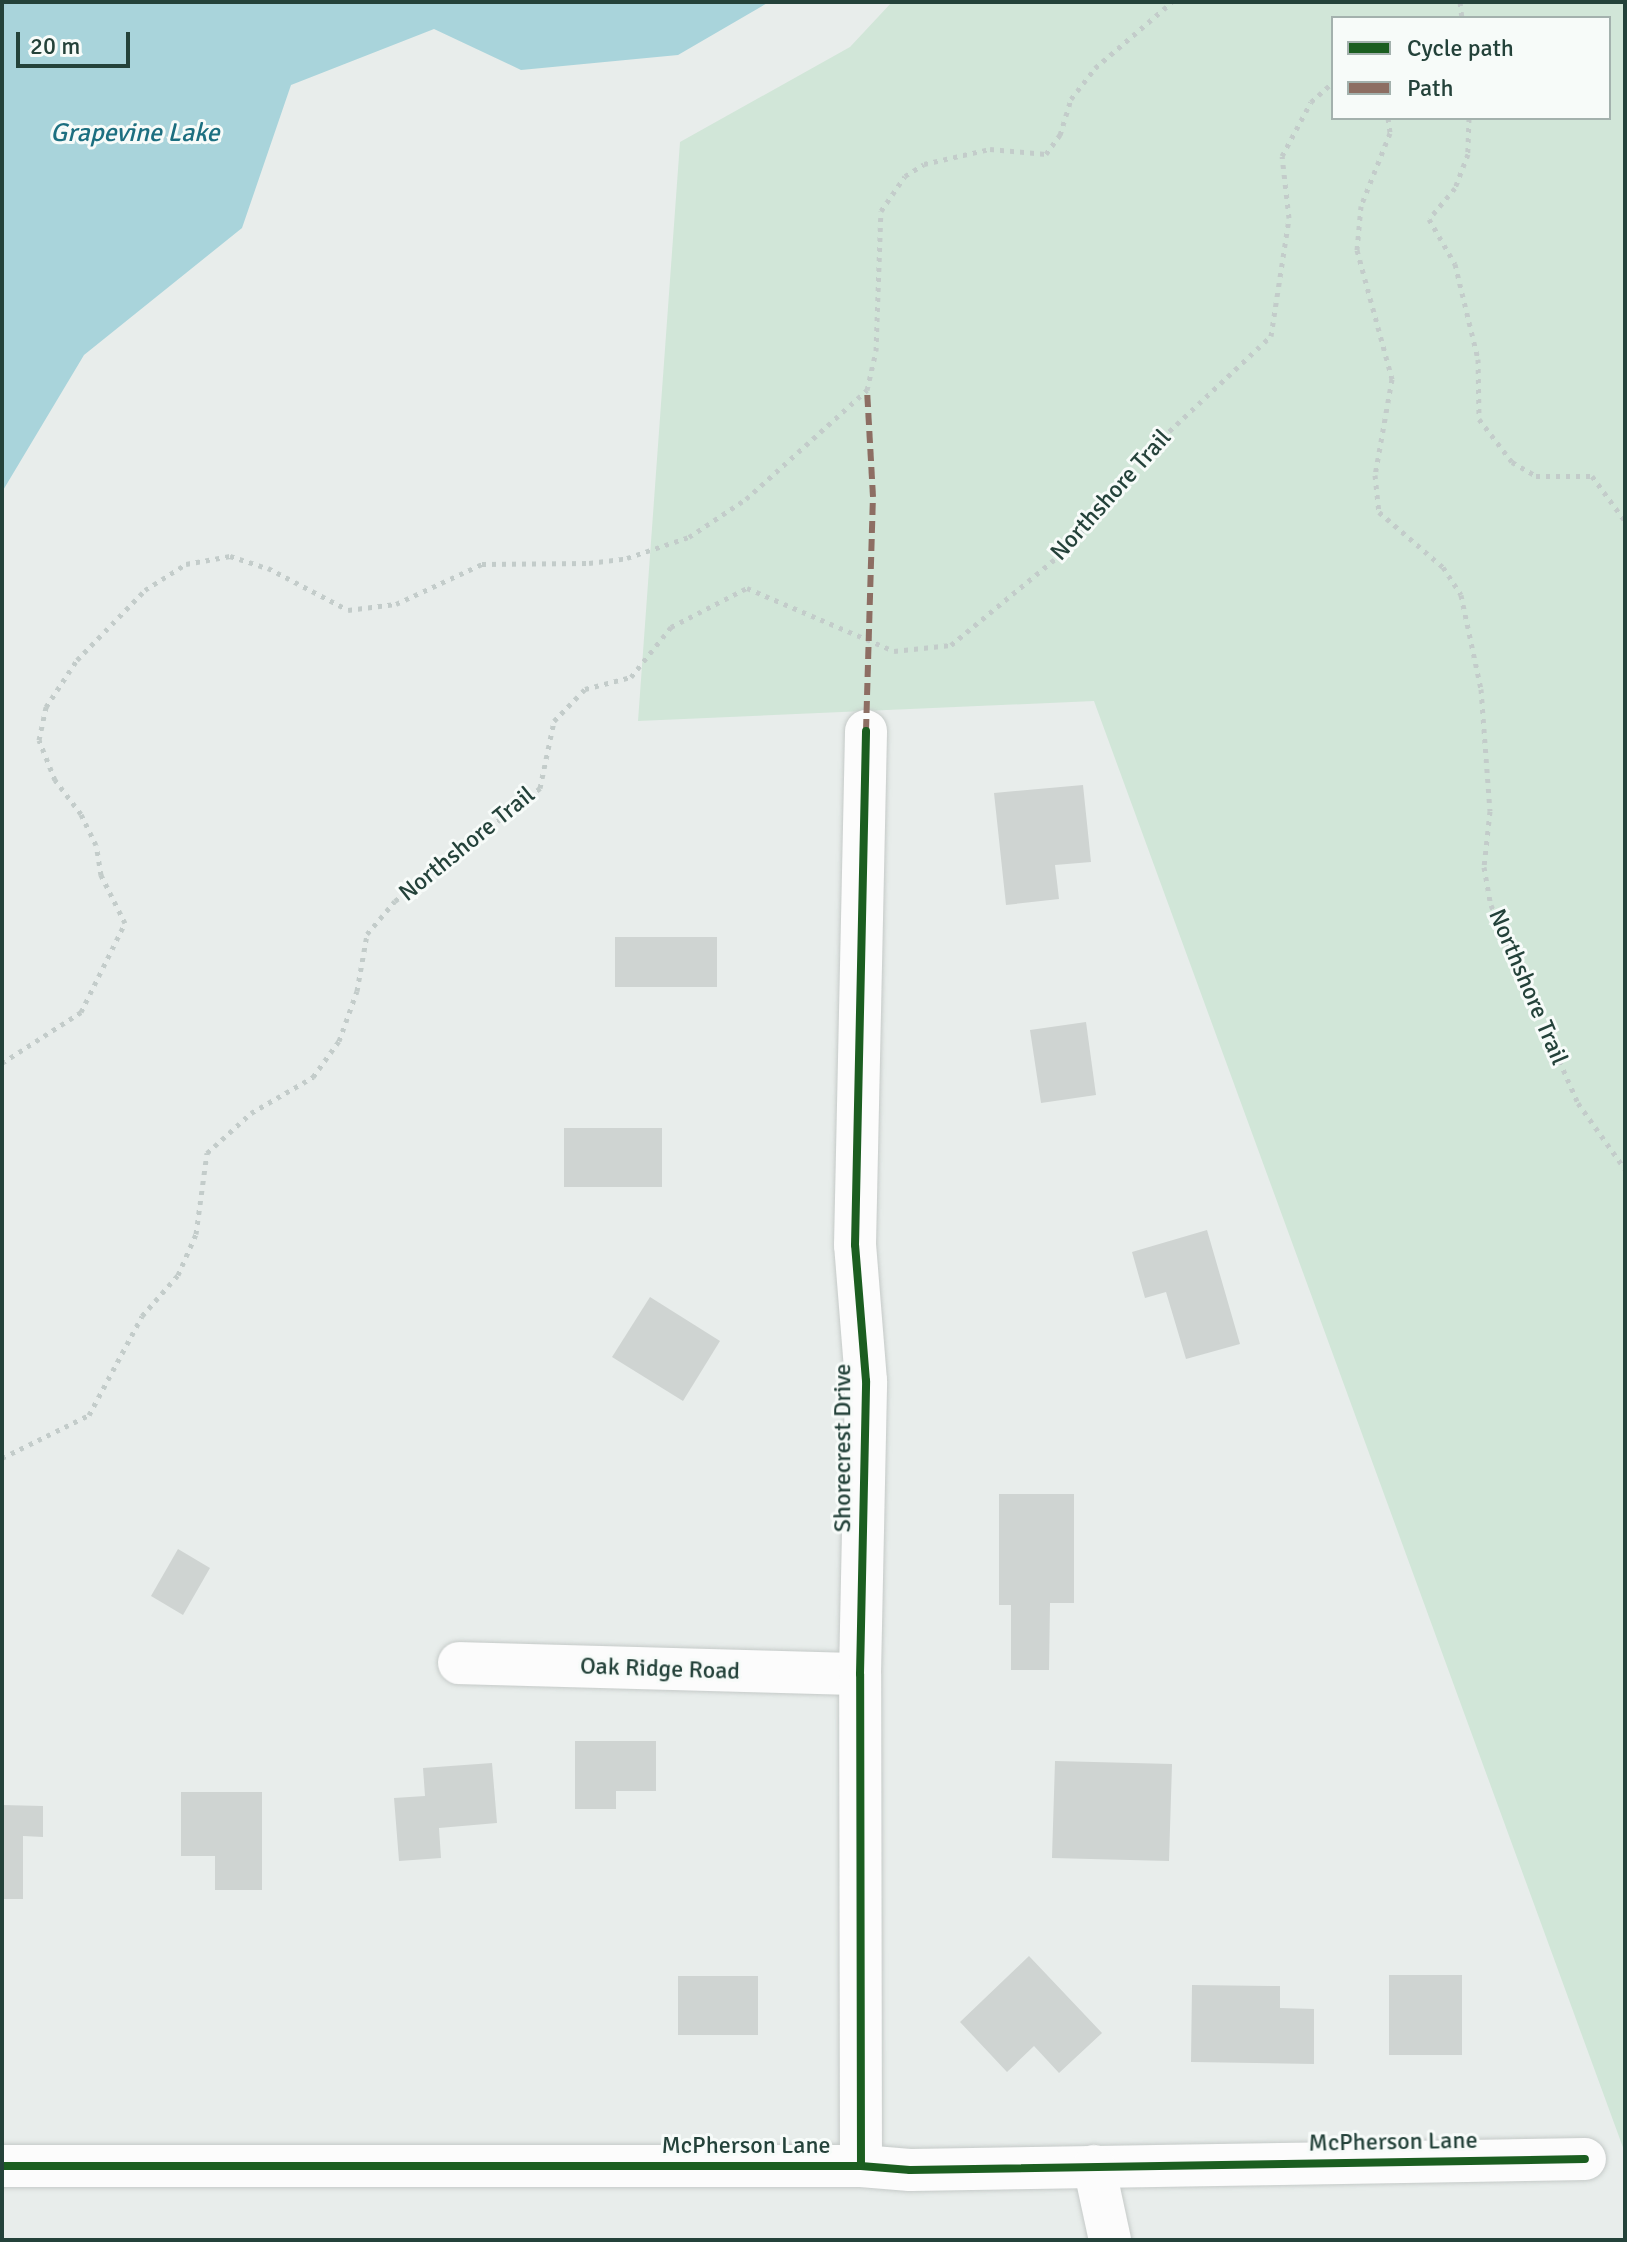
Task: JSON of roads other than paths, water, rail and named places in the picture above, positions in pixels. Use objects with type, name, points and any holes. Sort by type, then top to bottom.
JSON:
[{"type":"street","name":"Shorecrest Drive","points":[[861,2166],[860,1674],[866,1381],[855,1245],[866,731]]},
{"type":"street","name":"Oak Ridge Road","points":[[459,1663],[860,1674]]},
{"type":"street","name":"McPherson Lane","points":[[2,2166],[861,2166],[910,2170],[1585,2159]]},
{"type":"street","points":[[1094,2166],[1110,2240]]},
{"type":"water","name":"Grapevine Lake","points":[[2,2],[769,2],[678,55],[521,70],[434,29],[291,85],[242,228],[84,355],[2,492]]}]
